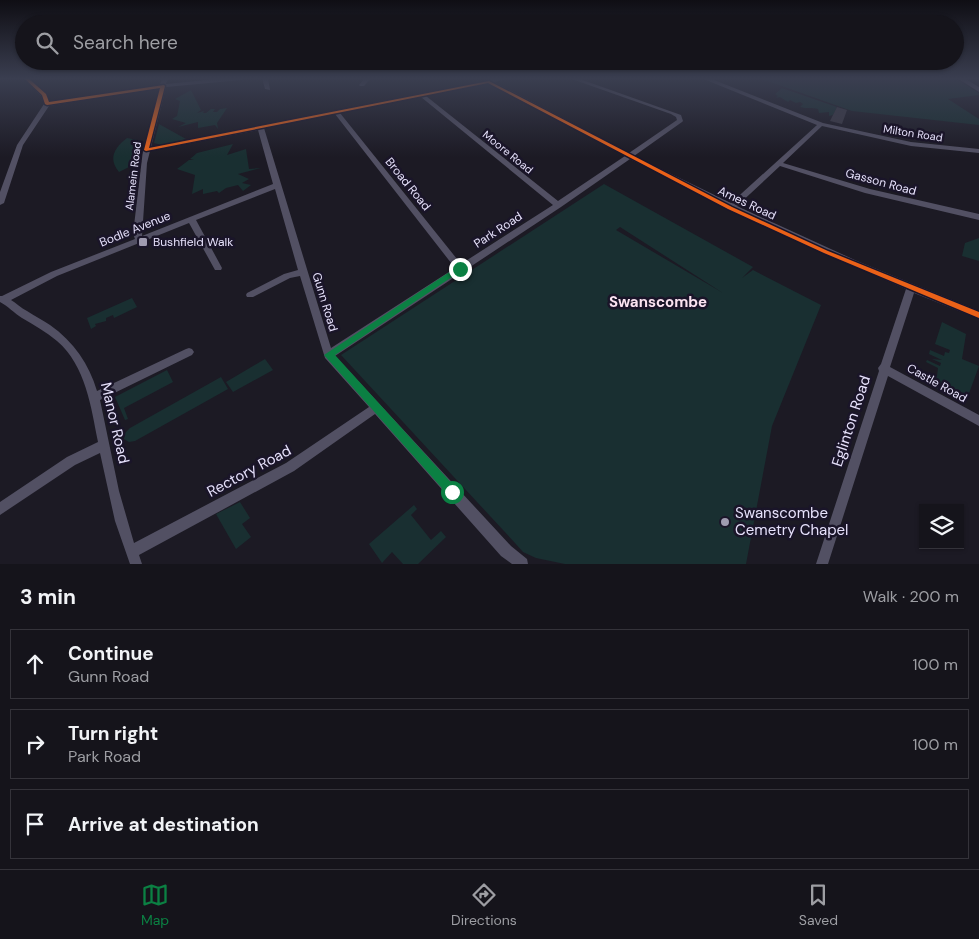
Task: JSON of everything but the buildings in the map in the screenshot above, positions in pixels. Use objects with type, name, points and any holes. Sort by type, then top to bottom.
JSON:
[{"type":"street","points":[[0,203],[20,145],[47,104]]},
{"type":"street","name":"Alamein Road","points":[[139,240],[137,234],[146,150],[158,104]]},
{"type":"street","points":[[146,150],[381,104]]},
{"type":"street","name":"Moore Road","points":[[433,104],[558,205]]},
{"type":"street","name":"Ames Road","points":[[532,104],[730,208],[911,288],[979,315]]},
{"type":"street","name":"Park Road","points":[[328,355],[631,157],[678,124],[679,116],[646,104]]},
{"type":"street","name":"Milton Road","points":[[771,104],[821,124],[911,144],[979,151]]},
{"type":"street","name":"Broad Road","points":[[337,113],[460,269]]},
{"type":"street","points":[[730,208],[780,164],[821,124]]},
{"type":"street","name":"Gunn Road","points":[[260,128],[328,355],[506,551],[522,564]]},
{"type":"street","name":"Gasson Road","points":[[780,164],[868,191],[979,217]]},
{"type":"street","name":"Bodle Avenue","points":[[2,299],[36,282],[277,185]]},
{"type":"street","points":[[191,219],[218,268]]},
{"type":"street","points":[[250,295],[287,276],[302,272]]},
{"type":"street","name":"Eglinton Road","points":[[822,564],[883,368],[911,288]]},
{"type":"street","name":"Manor Road","points":[[2,299],[51,329],[63,340],[86,373],[96,397],[120,518],[136,564]]},
{"type":"street","points":[[96,397],[189,352]]},
{"type":"street","name":"Castle Road","points":[[883,368],[979,421]]},
{"type":"street","name":"Rectory Road","points":[[131,552],[290,467],[376,408]]},
{"type":"street","points":[[0,509],[74,460],[104,445]]},
{"type":"green space","points":[[179,104],[198,104],[201,110],[197,113],[204,111],[203,113],[206,113],[211,109],[215,109],[213,112],[217,112],[220,109],[227,108],[217,123],[218,129],[215,125],[198,128],[198,122],[178,127],[186,123],[172,119],[177,116]]},
{"type":"green space","points":[[803,104],[829,104],[837,107],[833,115],[829,116],[829,112],[819,113],[818,109],[800,107]]},
{"type":"green space","points":[[833,104],[956,104],[979,119],[979,125],[852,111]]},
{"type":"green space","points":[[159,124],[186,139],[162,145],[154,143]]},
{"type":"green space","points":[[127,138],[143,141],[139,162],[119,172],[113,158],[116,150]]},
{"type":"green space","points":[[233,144],[227,155],[246,149],[249,169],[261,168],[238,174],[249,179],[242,183],[251,185],[243,191],[238,185],[226,188],[219,193],[217,191],[203,194],[203,189],[192,194],[195,175],[177,169],[189,160],[194,160],[190,159],[197,153]]},
{"type":"green space","points":[[604,184],[753,267],[742,278],[753,270],[821,305],[772,426],[746,564],[565,564],[536,558],[523,552],[341,355]],"holes":[[[620,227],[723,293],[616,230]]]},
{"type":"green space","points":[[979,238],[979,261],[962,256],[965,243]]},
{"type":"green space","points":[[132,298],[137,307],[114,318],[113,315],[106,318],[106,321],[95,324],[96,326],[91,329],[87,318]]},
{"type":"green space","points":[[942,322],[966,334],[962,359],[979,366],[968,396],[955,389],[952,397],[905,371],[934,384],[935,379],[931,376],[932,374],[937,376],[938,368],[926,362],[927,360],[940,366],[941,363],[932,359],[942,360],[929,354],[930,350],[944,356],[945,352],[949,353],[950,350],[935,344]]},
{"type":"green space","points":[[265,359],[273,370],[233,392],[226,382]]},
{"type":"green space","points":[[167,370],[173,382],[124,408],[128,419],[125,420],[115,397]]},
{"type":"green space","points":[[221,377],[228,389],[135,441],[129,442],[124,439],[125,433],[130,428]]},
{"type":"green space","points":[[240,502],[250,518],[242,524],[251,537],[236,549],[216,514]]},
{"type":"green space","points":[[414,505],[417,509],[411,515],[431,540],[441,531],[446,537],[418,564],[403,564],[392,552],[382,563],[369,544]]},
{"type":"cycle path","points":[[158,104],[146,150],[376,104]]},
{"type":"cycle path","points":[[532,104],[730,208],[826,252],[979,315]]},
{"type":"place","name":"Bushfield Walk","points":[[143,242]]},
{"type":"place","name":"Swanscombe Cemetry Chapel","points":[[725,522]]},
{"type":"district","name":"Swanscombe","points":[[658,302]]},
{"type":"route","points":[[452,492],[328,355],[460,269]]}]
